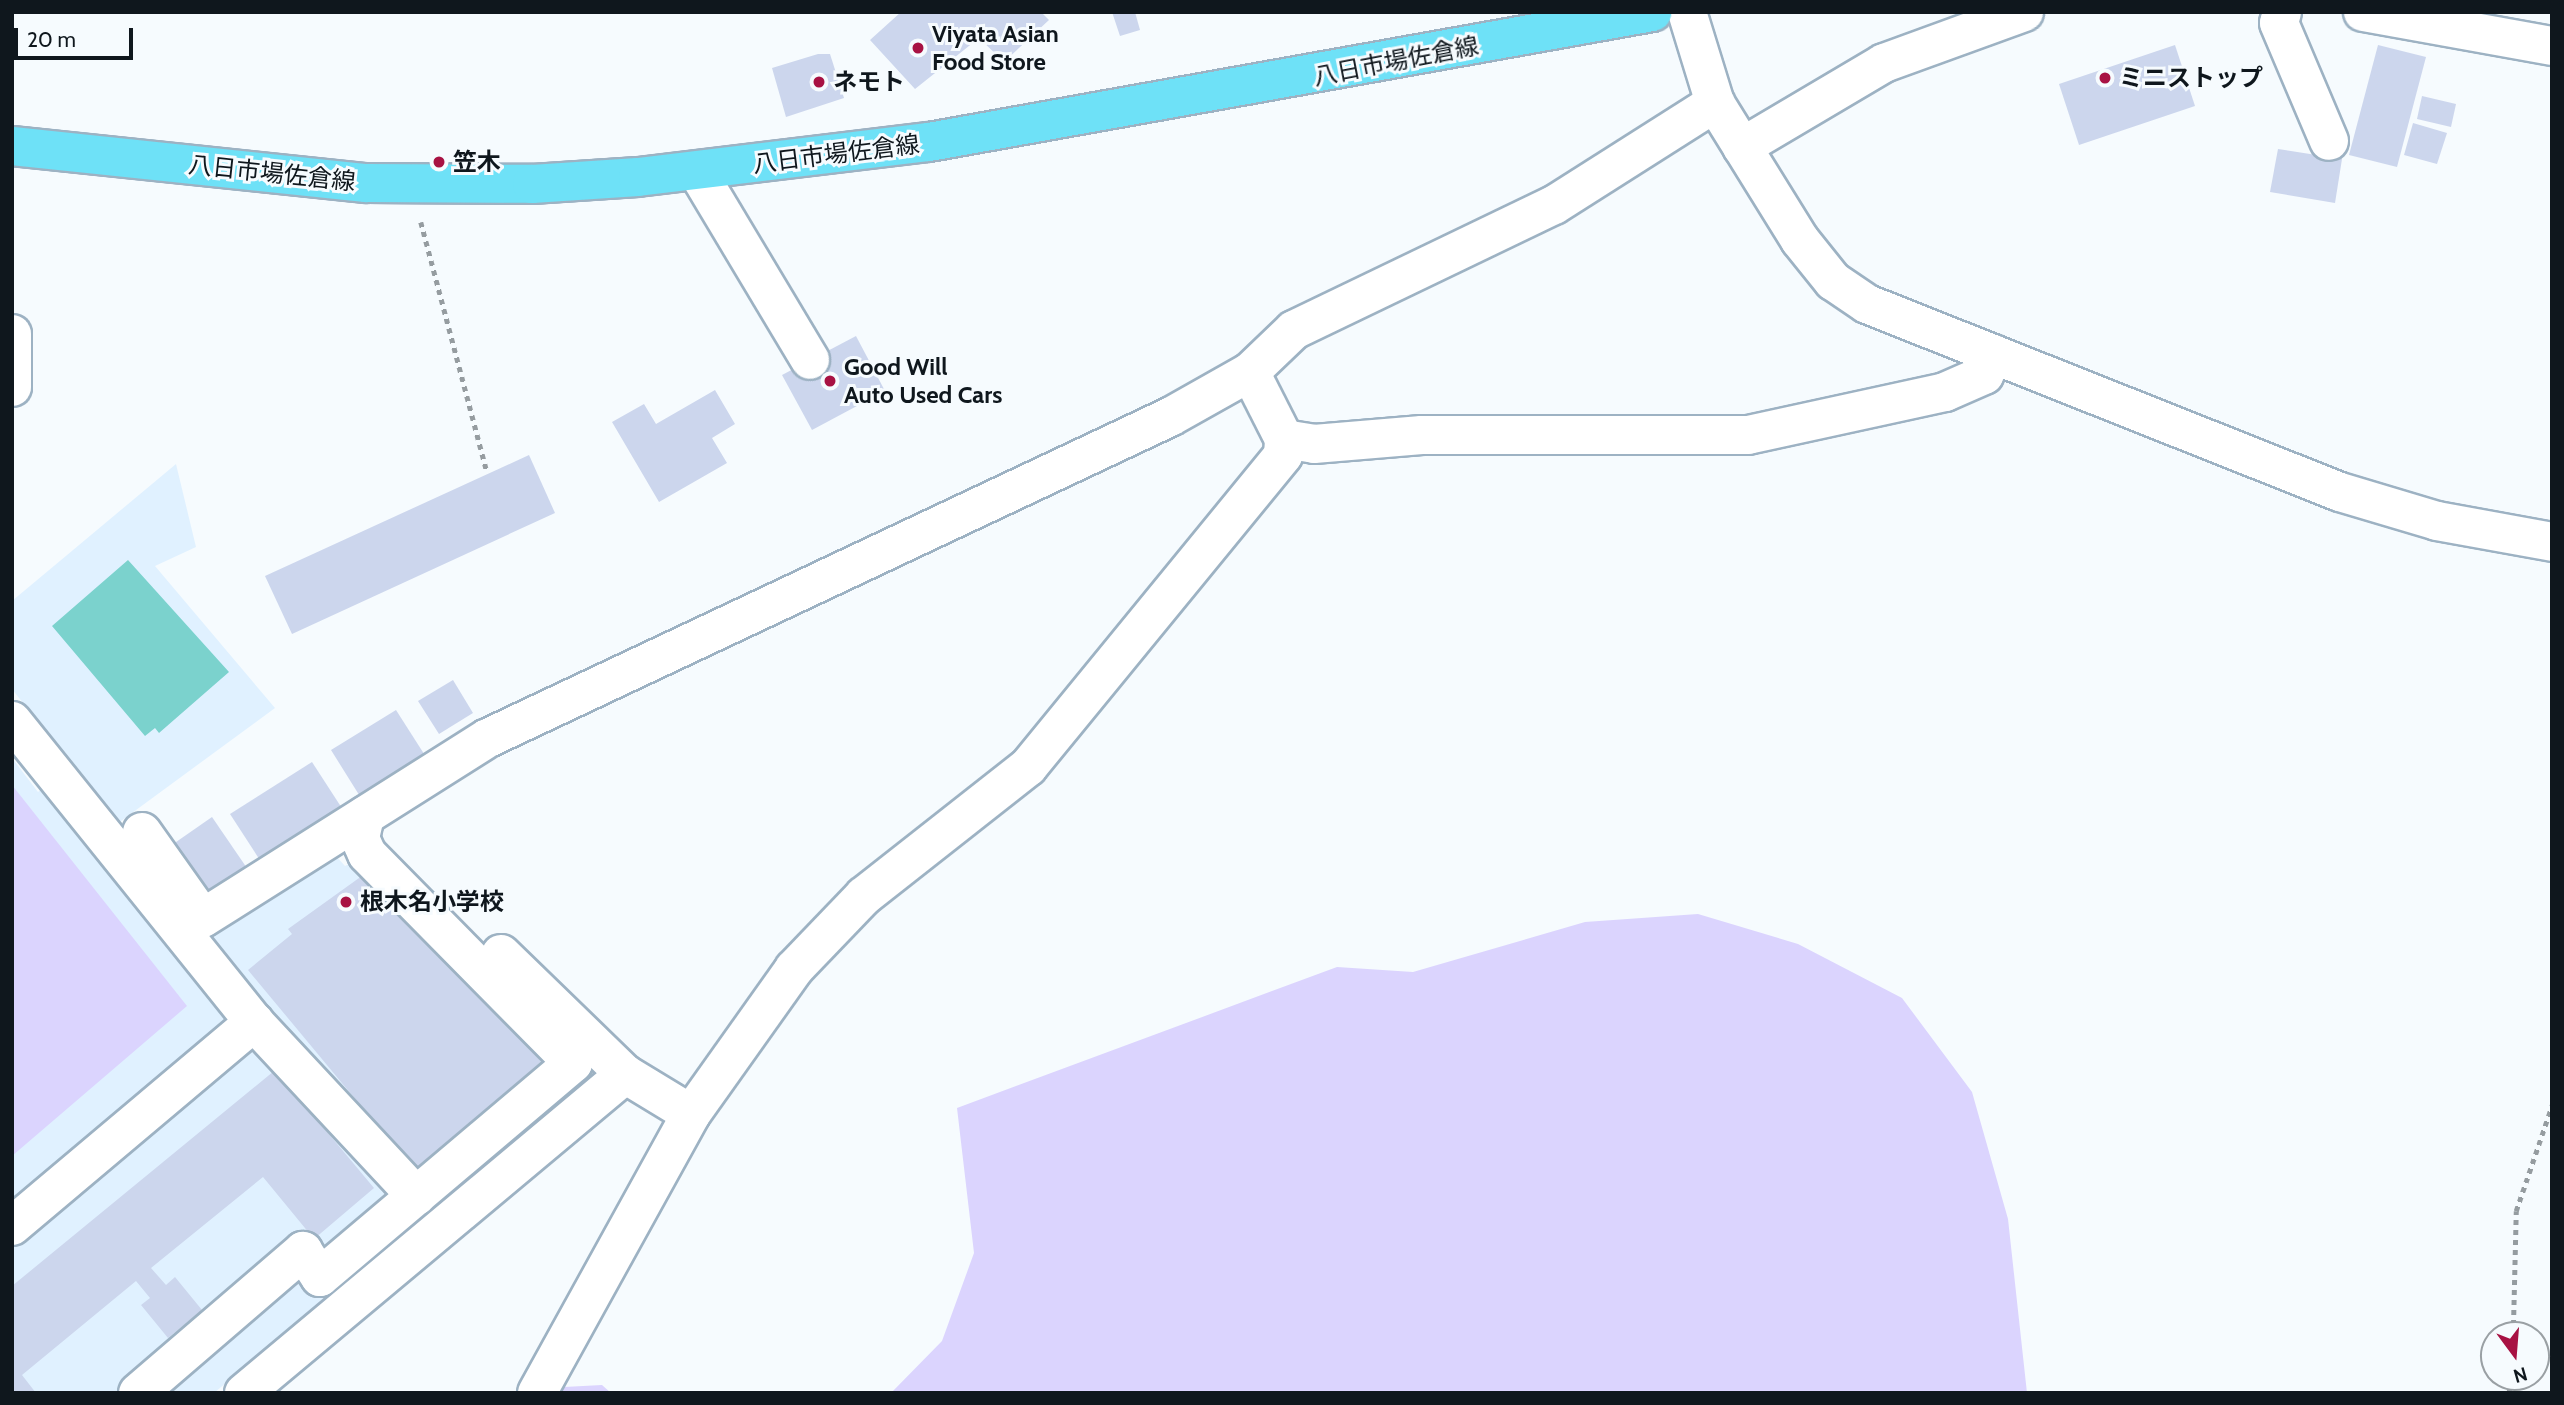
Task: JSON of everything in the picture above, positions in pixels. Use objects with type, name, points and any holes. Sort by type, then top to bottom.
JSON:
[{"type":"main road","name":"八日市場佐倉線","points":[[12,146],[366,183],[532,184],[697,171],[1195,98],[1652,12]]},
{"type":"street","points":[[1687,12],[1715,103],[1742,147],[1833,281],[1867,304],[2340,492],[2477,530],[2552,542]]},
{"type":"street","points":[[1742,147],[1884,63],[2024,12]]},
{"type":"street","points":[[2282,12],[2279,23],[2329,141]]},
{"type":"street","points":[[2363,12],[2552,46]]},
{"type":"street","points":[[142,832],[203,918],[488,738],[572,694],[962,519],[1250,372],[1294,330],[1554,205],[1715,103]]},
{"type":"street","points":[[697,171],[810,360]]},
{"type":"street","points":[[12,334],[12,387]]},
{"type":"street","points":[[1284,439],[1314,444],[1422,435],[1748,435],[1945,392],[1984,375],[1994,354]]},
{"type":"street","points":[[537,1393],[691,1114],[794,969],[864,896],[1028,767],[1239,513],[1283,456],[1284,439],[1250,372]]},
{"type":"street","points":[[12,721],[254,1022],[416,1196]]},
{"type":"street","points":[[365,816],[625,1074],[691,1114]]},
{"type":"street","points":[[138,1393],[303,1251],[320,1277],[573,1063],[367,854],[360,838],[365,816]]},
{"type":"street","points":[[12,1226],[254,1022]]},
{"type":"street","points":[[244,1393],[625,1074]]},
{"type":"path","points":[[419,218],[487,471]]},
{"type":"path","points":[[2513,1321],[2516,1211],[2552,1105]]},
{"type":"shaded area","name":"根木名小学校","points":[[176,464],[196,547],[155,566],[275,708],[117,824],[202,938],[336,856],[345,866],[367,854],[600,1067],[214,1393],[12,1393],[12,758],[38,792],[72,765],[12,689],[12,601]]},
{"type":"shaded area","points":[[12,785],[187,1006],[12,1156]]},
{"type":"shaded area","points":[[1698,914],[1798,944],[1902,998],[1972,1092],[2008,1219],[2027,1393],[891,1393],[942,1341],[974,1253],[957,1108],[1337,967],[1413,972],[1585,922]]},
{"type":"shaded area","points":[[602,1385],[611,1393],[561,1393],[564,1387]]},
{"type":"water","points":[[128,560],[229,672],[159,733],[155,728],[145,736],[52,626]]},
{"type":"building","points":[[901,12],[1041,12],[1049,20],[1004,62],[979,38],[915,89],[870,40]]},
{"type":"building","points":[[1112,12],[1135,12],[1140,30],[1120,36]]},
{"type":"building","points":[[2175,45],[2195,106],[2079,145],[2059,84]]},
{"type":"building","points":[[2378,45],[2426,57],[2397,167],[2349,155]]},
{"type":"building","points":[[818,54],[830,54],[844,98],[786,117],[772,68]]},
{"type":"building","points":[[2422,96],[2456,104],[2451,127],[2417,119]]},
{"type":"building","points":[[2413,123],[2447,133],[2437,164],[2404,155]]},
{"type":"building","points":[[2278,149],[2342,159],[2335,203],[2270,192]]},
{"type":"building","points":[[856,336],[885,391],[812,430],[782,375]]},
{"type":"building","points":[[715,390],[735,424],[712,438],[727,463],[659,502],[612,422],[644,404],[656,424]]},
{"type":"building","points":[[529,455],[555,513],[292,634],[265,576]]},
{"type":"building","points":[[453,680],[473,713],[439,734],[418,701]]},
{"type":"building","points":[[396,710],[426,757],[361,798],[331,750]]},
{"type":"building","points":[[312,762],[347,816],[265,868],[230,814]]},
{"type":"building","points":[[212,817],[251,874],[205,906],[166,849]]},
{"type":"building","points":[[366,873],[397,889],[543,1064],[415,1171],[248,970],[292,934],[288,929]]},
{"type":"building","points":[[285,1062],[332,1118],[323,1127],[374,1188],[314,1239],[263,1177],[151,1268],[166,1285],[175,1277],[202,1310],[168,1338],[141,1305],[150,1298],[136,1281],[22,1375],[36,1393],[12,1393],[12,1286]]},
{"type":"place","name":"Viyata Asian Food Store","points":[[918,48]]},
{"type":"place","name":"ミニストップ","points":[[2105,78]]},
{"type":"place","name":"ネモト","points":[[819,82]]},
{"type":"place","name":"笠木","points":[[439,162]]},
{"type":"place","name":"Good Will Auto Used Cars","points":[[830,381]]},
{"type":"place","name":"根木名小学校","points":[[346,902]]}]
